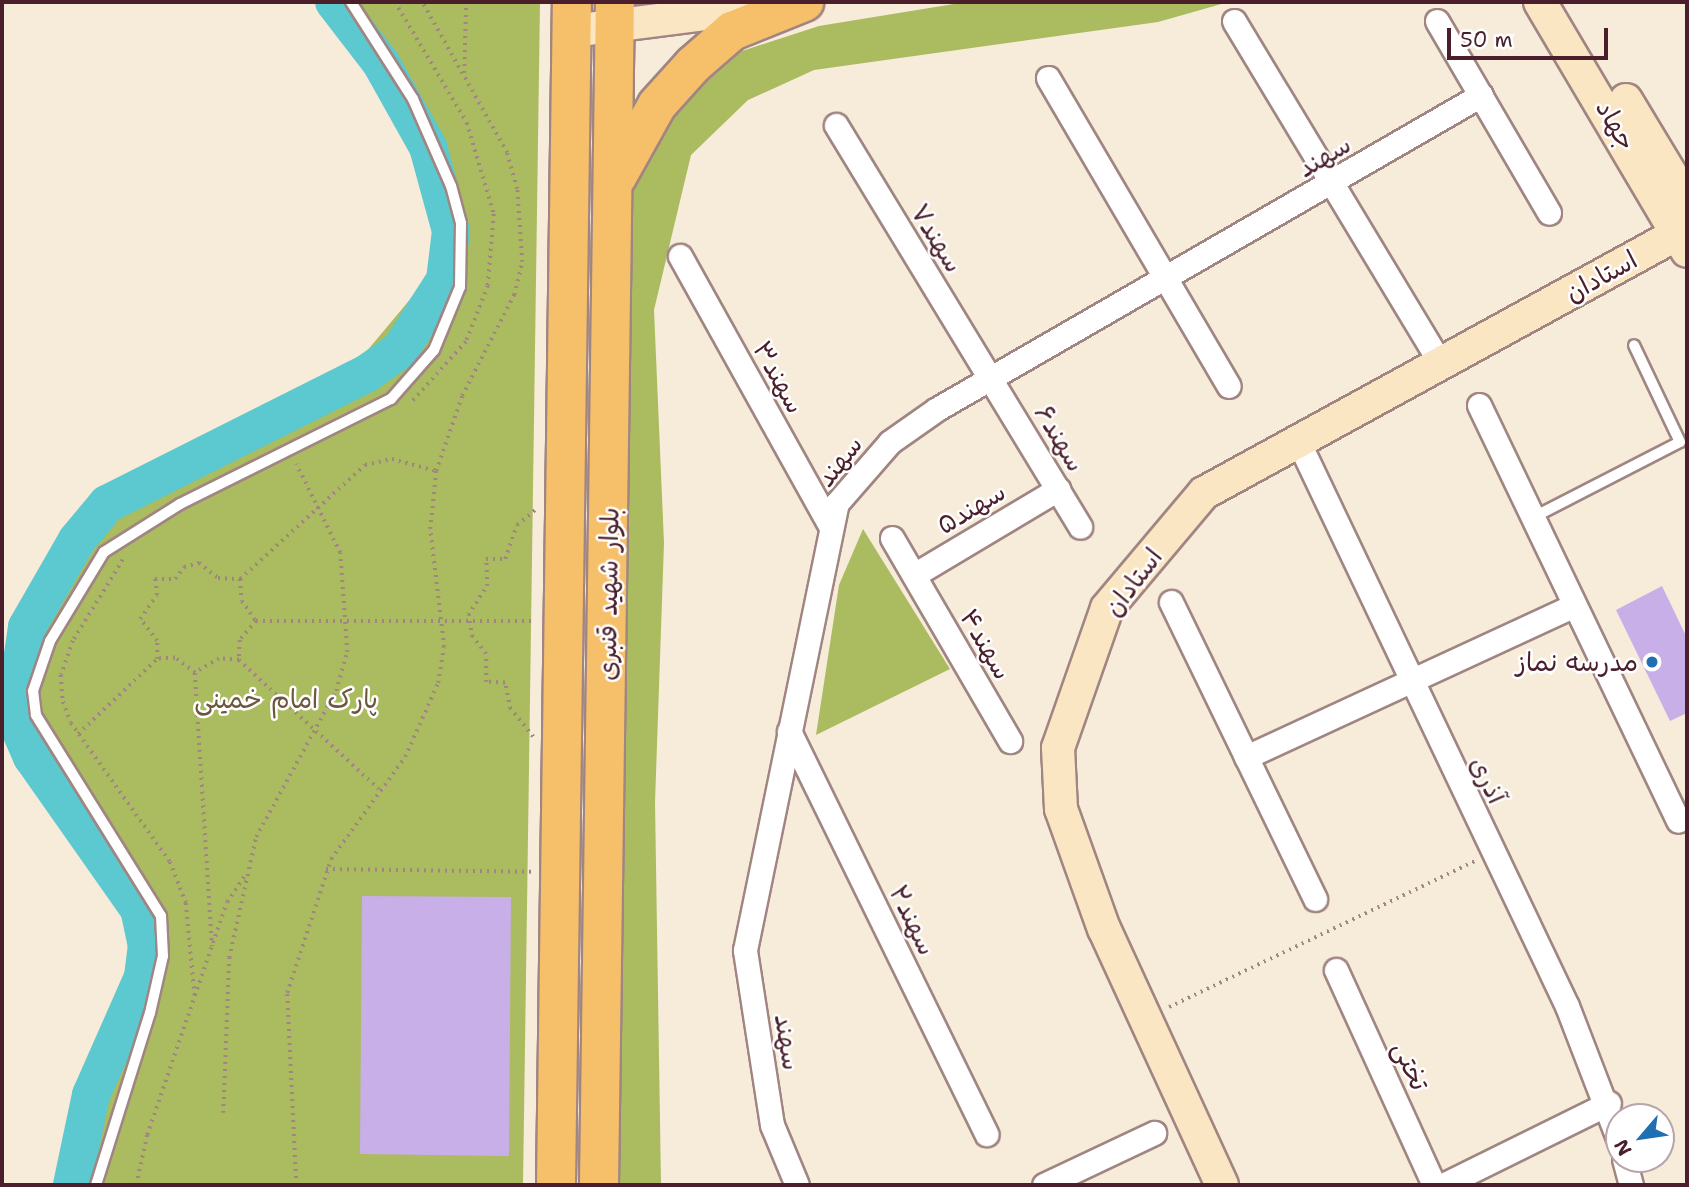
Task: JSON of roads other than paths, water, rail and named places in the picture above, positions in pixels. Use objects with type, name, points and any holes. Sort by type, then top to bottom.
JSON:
[{"type":"highway","points":[[616,178],[657,105],[693,65],[732,31],[802,2]]},
{"type":"highway","name":"بلوار شهید قنبری","points":[[599,1185],[616,178],[615,15]]},
{"type":"highway","name":"بلوار شهید قنبری","points":[[556,1185],[572,16]]},
{"type":"highway","points":[[558,991],[601,992]]},
{"type":"street","points":[[572,16],[802,2]]},
{"type":"street","name":"جهاد","points":[[1547,4],[1687,201]]},
{"type":"street","name":"جهاد","points":[[1547,4],[1682,242]]},
{"type":"street","points":[[1234,21],[1441,364]]},
{"type":"street","points":[[1437,21],[1549,213]]},
{"type":"street","points":[[1048,78],[1229,386]]},
{"type":"street","name":"سهند","points":[[797,1185],[772,1125],[745,950],[830,526],[837,503],[890,442],[992,380],[1333,184],[1481,94]]},
{"type":"street","name":"سهند۷","points":[[836,125],[992,380]]},
{"type":"street","name":"استادان","points":[[1222,1185],[1143,1018],[1074,855],[1061,808],[1058,748],[1108,608],[1204,493],[1300,445],[1441,364],[1682,242]]},
{"type":"street","name":"سهند۳","points":[[680,256],[830,526]]},
{"type":"street","name":"سهند۶","points":[[992,380],[1080,527]]},
{"type":"street","points":[[1479,405],[1678,821]]},
{"type":"street","name":"آذری","points":[[1300,445],[1609,1103]]},
{"type":"street","name":"سهند۵","points":[[914,575],[1058,489]]},
{"type":"street","name":"سهند۴","points":[[892,538],[1010,741]]},
{"type":"street","points":[[1171,602],[1315,899]]},
{"type":"street","points":[[1246,757],[1412,685],[1573,606]]},
{"type":"street","name":"سهند۲","points":[[789,731],[986,1134]]},
{"type":"street","name":"تختی","points":[[1336,970],[1434,1185]]},
{"type":"street","points":[[1443,1185],[1605,1105]]},
{"type":"street","points":[[1044,1185],[1154,1133]]},
{"type":"lane","points":[[96,1185],[150,1013],[163,956],[161,916],[36,715],[33,691],[50,641],[104,552],[123,539],[391,399],[434,350],[460,287],[461,223],[451,186],[413,99],[351,2]]},
{"type":"lane","points":[[1532,518],[1681,442],[1634,345]]},
{"type":"waterway","points":[[72,1185],[91,1095],[143,977],[147,946],[139,909],[32,757],[14,716],[27,627],[77,540],[107,504],[366,374],[400,350],[445,280],[451,231],[428,147],[381,63],[334,2]]},
{"type":"place","name":"مدرسه نماز","points":[[1652,662]]},
{"type":"park label","name":"پارک امام خمینی","points":[[286,699]]}]
